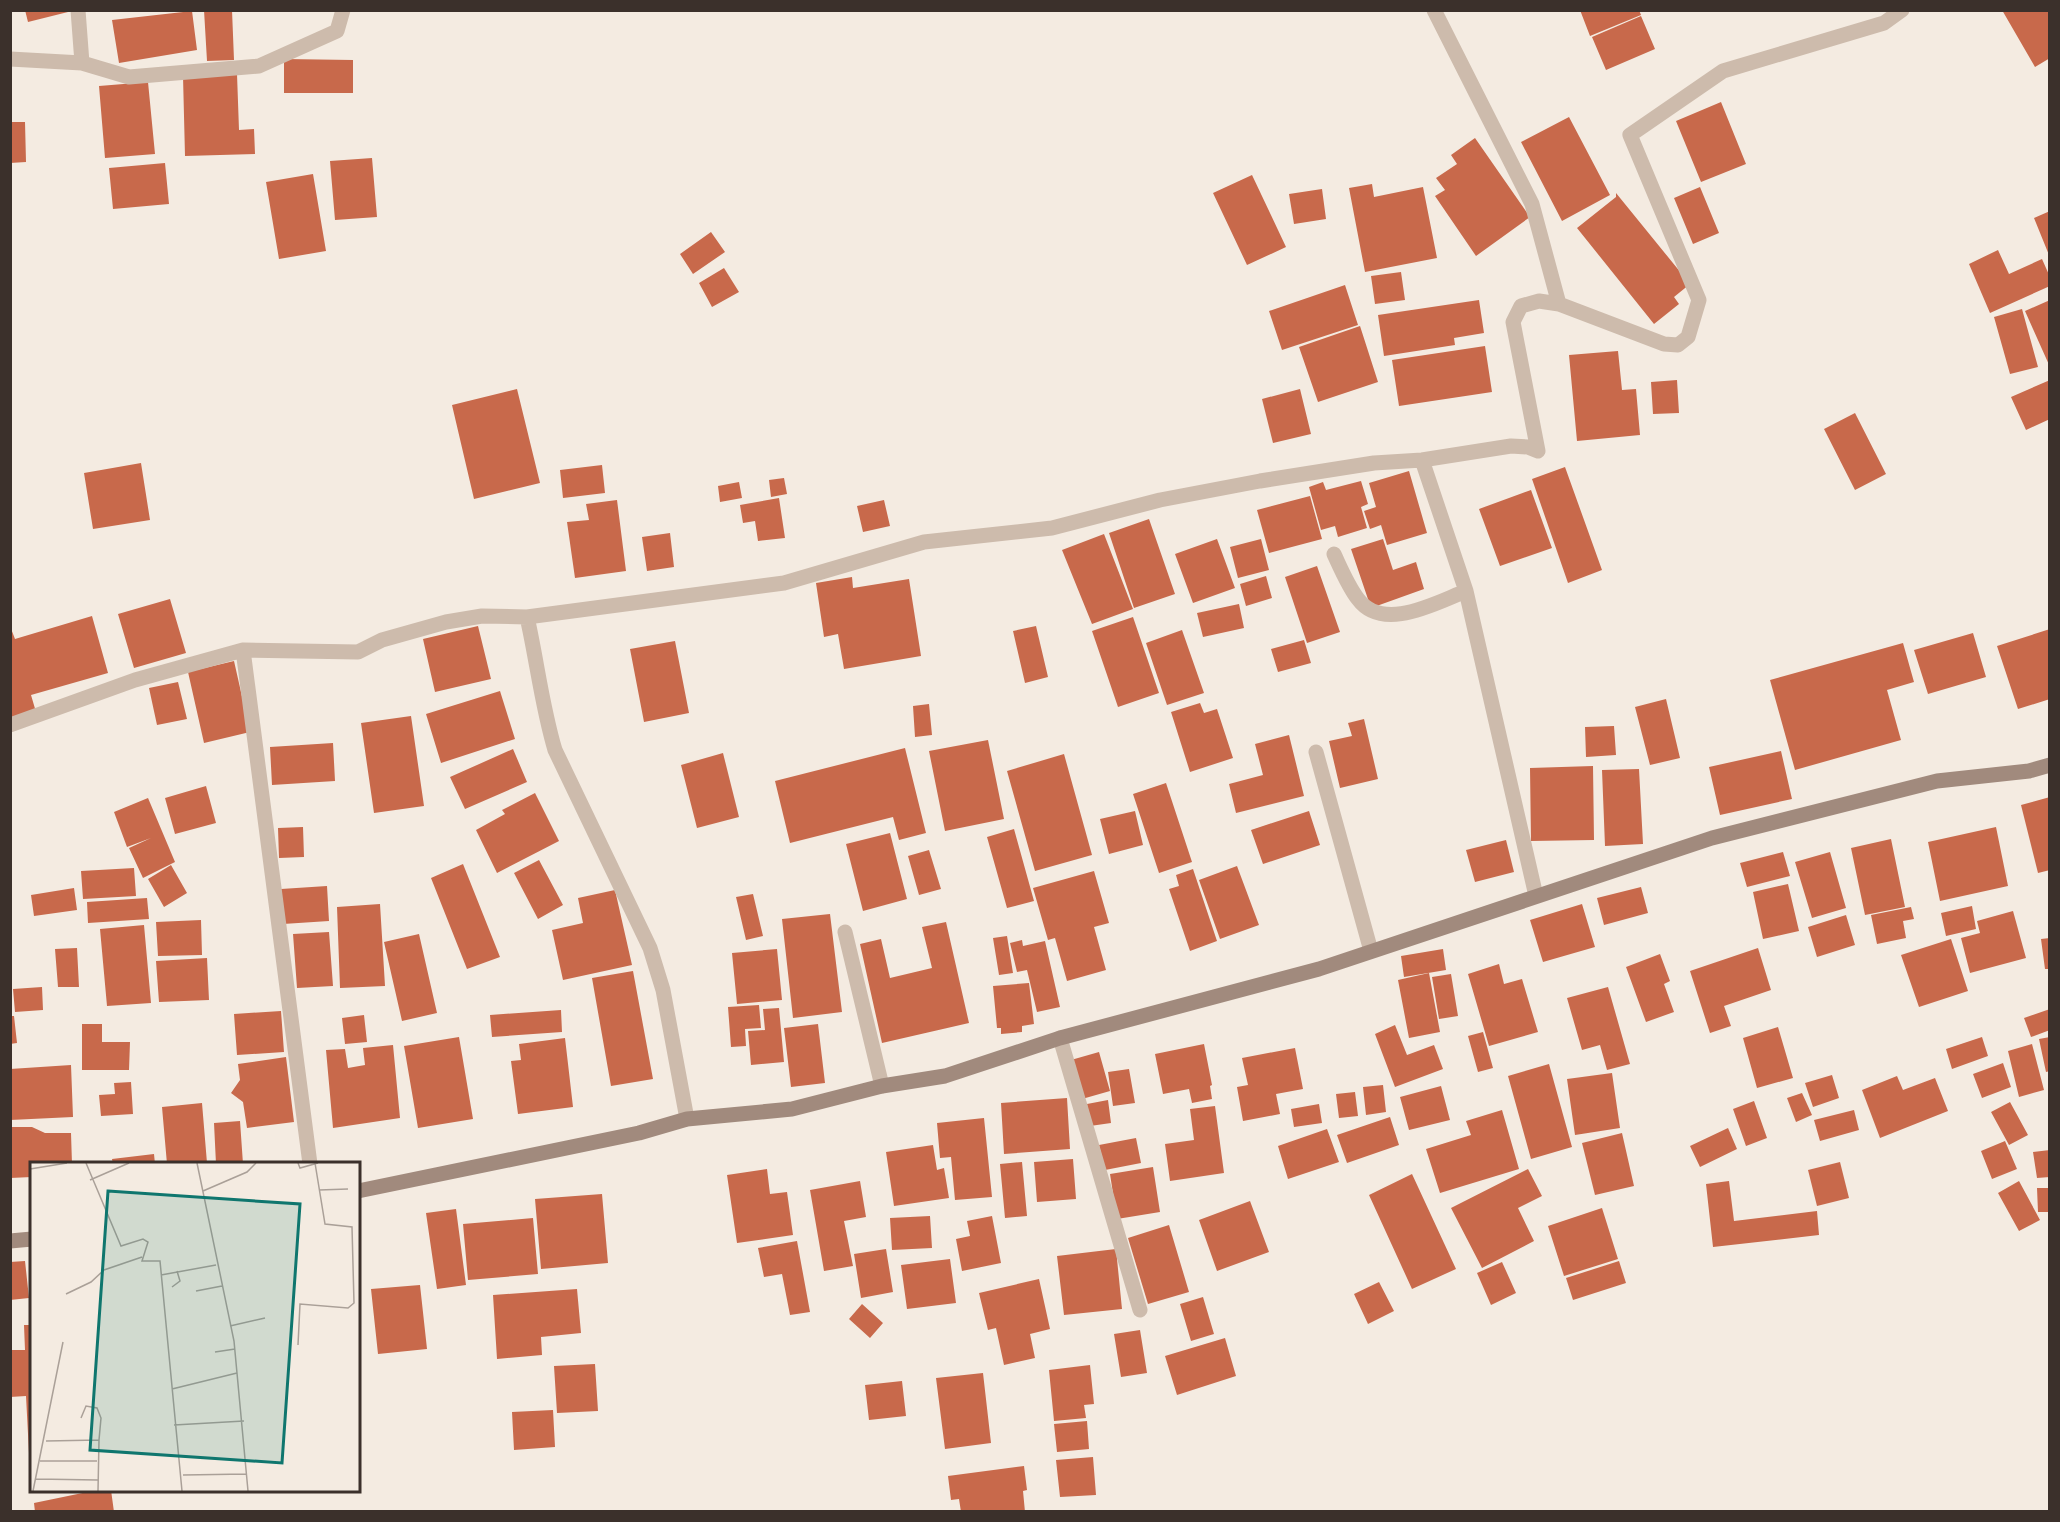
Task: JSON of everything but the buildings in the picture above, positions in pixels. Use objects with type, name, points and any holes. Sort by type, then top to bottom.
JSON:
[{"type":"street","points":[[78,10],[82,63]]},
{"type":"street","points":[[10,59],[82,63],[129,76],[259,66],[337,31],[343,10]]},
{"type":"street","points":[[1434,10],[1532,204],[1559,304]]},
{"type":"street","points":[[10,725],[135,680],[243,650],[358,652],[382,640],[446,622],[482,615],[527,617],[784,583],[924,542],[1052,528],[1160,500],[1260,481],[1374,463],[1422,460],[1511,446],[1538,450],[1513,322],[1521,306],[1539,301],[1559,304],[1664,344],[1678,345],[1688,337],[1700,300],[1630,135],[1723,71],[1884,23],[1902,10]]},
{"type":"street","points":[[1422,460],[1466,591],[1536,896]]},
{"type":"street","points":[[1334,554],[1358,600],[1377,612],[1411,612],[1466,591]]},
{"type":"street","points":[[527,617],[541,681],[546,721],[555,750],[650,948],[660,980],[687,1119]]},
{"type":"street","points":[[243,650],[310,1162]]},
{"type":"street","points":[[1316,752],[1371,951]]},
{"type":"street","points":[[360,1191],[639,1132],[687,1119],[792,1109],[882,1086],[945,1076],[1060,1038],[1319,969],[1712,838],[1937,781],[2029,771],[2049,765]]},
{"type":"street","points":[[845,932],[882,1086]]},
{"type":"street","points":[[1060,1038],[1140,1310]]},
{"type":"street","points":[[10,1241],[30,1239]]}]
